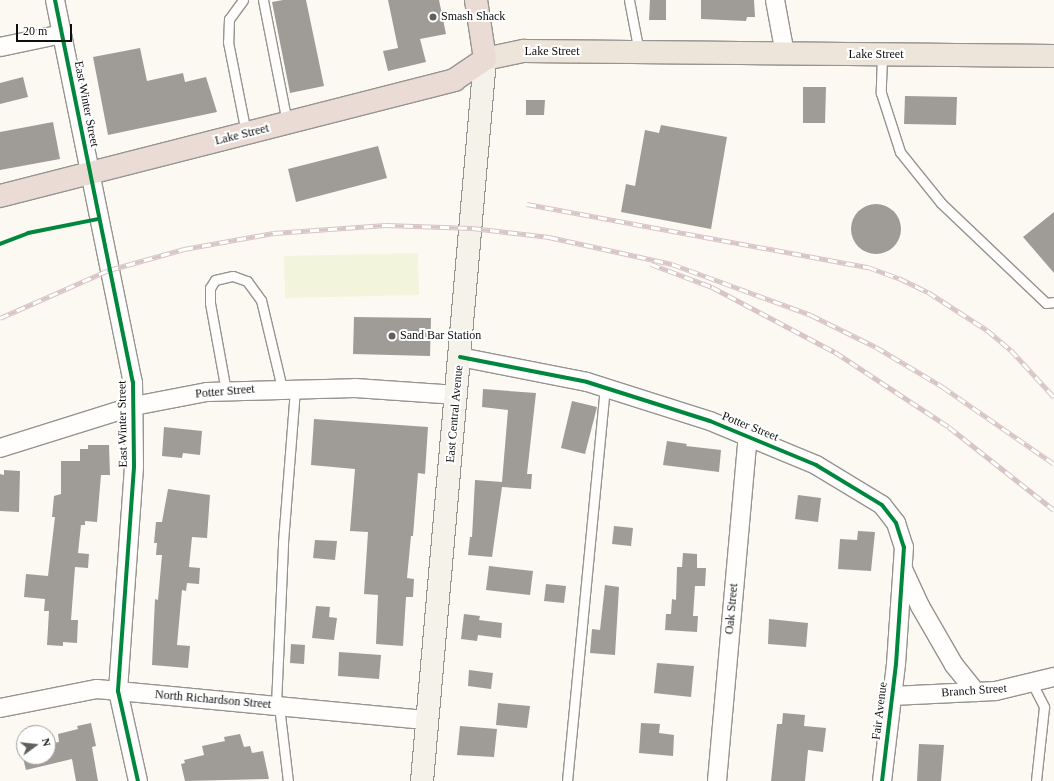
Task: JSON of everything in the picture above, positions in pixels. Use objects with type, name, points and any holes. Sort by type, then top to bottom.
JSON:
[{"type":"highway","name":"East Central Avenue","points":[[476,0],[485,59]]},
{"type":"highway","name":"Lake Street","points":[[0,196],[287,124],[454,80],[485,59]]},
{"type":"main road","name":"Lake Street","points":[[485,59],[524,50],[1054,56]]},
{"type":"main road","name":"East Central Avenue","points":[[422,781],[457,395],[485,59]]},
{"type":"street","name":"East Winter Street","points":[[55,0],[89,174],[134,382],[134,467],[118,691],[138,781]]},
{"type":"street","points":[[775,0],[785,54]]},
{"type":"street","points":[[0,47],[62,34]]},
{"type":"street","name":"Potter Street","points":[[460,357],[605,386],[710,421],[816,465],[882,505],[901,533],[904,546],[897,644]]},
{"type":"street","name":"Potter Street","points":[[0,448],[134,406],[207,392],[288,388],[355,388],[457,395]]},
{"type":"street","name":"Oak Street","points":[[717,781],[748,437]]},
{"type":"street","points":[[903,568],[920,606],[954,665],[976,692]]},
{"type":"street","name":"Fair Avenue","points":[[882,781],[897,644]]},
{"type":"street","name":"Branch Street","points":[[892,696],[1007,690],[1054,676]]},
{"type":"street","name":"North Richardson Street","points":[[0,708],[97,689],[428,720]]},
{"type":"lane","points":[[243,0],[229,19],[228,42],[247,134]]},
{"type":"lane","points":[[262,0],[287,124]]},
{"type":"lane","points":[[629,0],[639,52]]},
{"type":"lane","points":[[882,55],[881,93],[900,152],[941,203],[1046,303],[1054,302]]},
{"type":"lane","points":[[226,391],[210,303],[210,288],[215,280],[233,276],[247,281],[261,300],[288,388],[277,705],[288,781]]},
{"type":"lane","points":[[567,781],[605,386]]},
{"type":"lane","points":[[1032,683],[1044,706],[1036,781]]},
{"type":"green space","points":[[418,253],[419,295],[285,298],[284,256]]},
{"type":"building","points":[[283,0],[306,0],[324,86],[290,93],[272,2]]},
{"type":"building","points":[[388,0],[439,0],[446,34],[420,39],[426,62],[388,71],[383,51],[398,48]]},
{"type":"building","points":[[650,0],[666,0],[666,20],[649,20]]},
{"type":"building","points":[[701,0],[754,0],[755,17],[747,17],[746,21],[701,19]]},
{"type":"building","points":[[140,48],[147,81],[183,73],[185,82],[206,77],[217,112],[108,135],[93,57]]},
{"type":"building","points":[[23,77],[28,97],[0,104],[0,83]]},
{"type":"building","points":[[803,87],[826,87],[825,123],[803,123]]},
{"type":"building","points":[[905,96],[957,97],[956,125],[904,124]]},
{"type":"building","points":[[526,100],[545,100],[544,115],[526,115]]},
{"type":"building","points":[[53,122],[60,159],[0,170],[0,132]]},
{"type":"building","points":[[661,125],[727,137],[711,229],[621,212],[626,184],[635,186],[645,130],[659,133]]},
{"type":"building","points":[[378,146],[387,178],[296,202],[288,169]]},
{"type":"building","points":[[871,204],[881,204],[894,211],[901,224],[901,234],[894,247],[881,254],[871,254],[862,250],[855,243],[851,234],[851,224],[855,215],[862,208]]},
{"type":"building","points":[[1054,212],[1054,273],[1023,237]]},
{"type":"building","name":"Sand Bar Station","points":[[354,317],[431,318],[430,356],[353,354]]},
{"type":"building","points":[[483,389],[536,393],[527,474],[532,474],[531,489],[502,487],[492,557],[468,555],[470,537],[472,537],[475,480],[502,482],[508,410],[482,407]]},
{"type":"building","points":[[572,401],[597,407],[585,454],[561,448]]},
{"type":"building","points":[[314,419],[428,427],[425,474],[418,473],[413,536],[411,536],[407,578],[414,579],[413,597],[406,597],[403,646],[376,644],[378,595],[364,594],[368,532],[350,531],[355,469],[311,465]]},
{"type":"building","points":[[164,427],[202,431],[200,455],[183,453],[182,458],[162,456]]},
{"type":"building","points":[[667,441],[687,444],[686,446],[721,450],[719,472],[663,465]]},
{"type":"building","points":[[88,445],[109,445],[110,475],[101,475],[97,522],[85,521],[85,525],[81,525],[78,553],[89,554],[88,568],[75,567],[71,620],[78,620],[77,643],[63,642],[63,646],[47,645],[49,611],[44,611],[45,599],[24,597],[26,574],[48,576],[55,517],[52,517],[54,496],[61,494],[61,461],[80,461],[80,449],[88,449]]},
{"type":"building","points":[[4,470],[20,471],[19,512],[0,511],[0,474],[4,475]]},
{"type":"building","points":[[168,489],[210,495],[207,538],[192,537],[189,567],[200,568],[199,584],[187,583],[186,591],[182,590],[177,645],[190,646],[188,668],[152,665],[155,599],[158,600],[162,555],[156,555],[157,543],[154,543],[156,522],[162,522]]},
{"type":"building","points":[[798,495],[821,498],[818,522],[795,519]]},
{"type":"building","points":[[614,526],[633,528],[631,546],[612,544]]},
{"type":"building","points":[[858,531],[875,532],[871,571],[838,569],[840,539],[857,540]]},
{"type":"building","points":[[315,540],[337,541],[335,560],[313,558]]},
{"type":"building","points":[[683,553],[697,554],[697,568],[706,568],[705,586],[695,586],[693,616],[698,616],[697,632],[665,630],[666,614],[671,614],[672,599],[676,600],[677,567],[682,567]]},
{"type":"building","points":[[489,566],[533,571],[530,595],[486,590]]},
{"type":"building","points":[[546,584],[566,586],[564,603],[544,601]]},
{"type":"building","points":[[605,585],[619,587],[615,655],[590,653],[592,629],[600,630]]},
{"type":"building","points":[[316,606],[330,607],[329,617],[337,618],[334,640],[312,638]]},
{"type":"building","points":[[464,614],[480,616],[479,620],[502,623],[501,638],[478,635],[477,641],[461,639]]},
{"type":"building","points":[[769,619],[808,623],[806,647],[768,644]]},
{"type":"building","points":[[291,644],[305,645],[304,664],[290,663]]},
{"type":"building","points":[[339,652],[381,655],[379,679],[338,676]]},
{"type":"building","points":[[657,663],[694,666],[691,697],[654,693]]},
{"type":"building","points":[[469,670],[493,673],[491,689],[468,686]]},
{"type":"building","points":[[498,703],[530,706],[527,728],[496,725]]},
{"type":"building","points":[[783,713],[805,715],[804,726],[826,728],[823,752],[808,750],[805,781],[771,781],[777,724],[782,724]]},
{"type":"building","points":[[91,723],[96,746],[92,747],[98,781],[76,781],[72,759],[56,763],[56,743],[59,742],[58,734],[78,729],[77,726]]},
{"type":"building","points":[[641,723],[660,724],[659,733],[674,735],[673,756],[639,753]]},
{"type":"building","points":[[460,726],[497,729],[494,757],[457,755]]},
{"type":"building","points":[[240,734],[244,747],[250,746],[252,753],[263,751],[269,779],[185,781],[181,764],[185,763],[184,760],[204,755],[202,746],[225,741],[224,737]]},
{"type":"building","points":[[919,744],[944,745],[941,781],[917,781]]},
{"type":"building","points":[[25,765],[47,765],[26,770]]},
{"type":"railway","points":[[527,204],[868,267],[899,278],[928,292],[987,330],[1011,350],[1054,397]]},
{"type":"railway","points":[[0,318],[109,270],[184,249],[274,233],[386,225],[472,228],[549,237],[672,264],[811,315],[876,347],[943,387],[1054,464]]},
{"type":"railway","points":[[651,264],[712,287],[835,352],[949,427],[1054,510]]},
{"type":"cycle path","points":[[55,0],[133,382],[134,467],[118,691],[138,781]]},
{"type":"cycle path","points":[[0,244],[28,233],[98,219]]},
{"type":"cycle path","points":[[460,357],[587,382],[710,421],[816,465],[882,505],[896,523],[904,547],[896,664],[882,781]]},
{"type":"place","name":"Smash Shack","points":[[433,17]]},
{"type":"place","name":"Sand Bar Station","points":[[392,336]]}]
